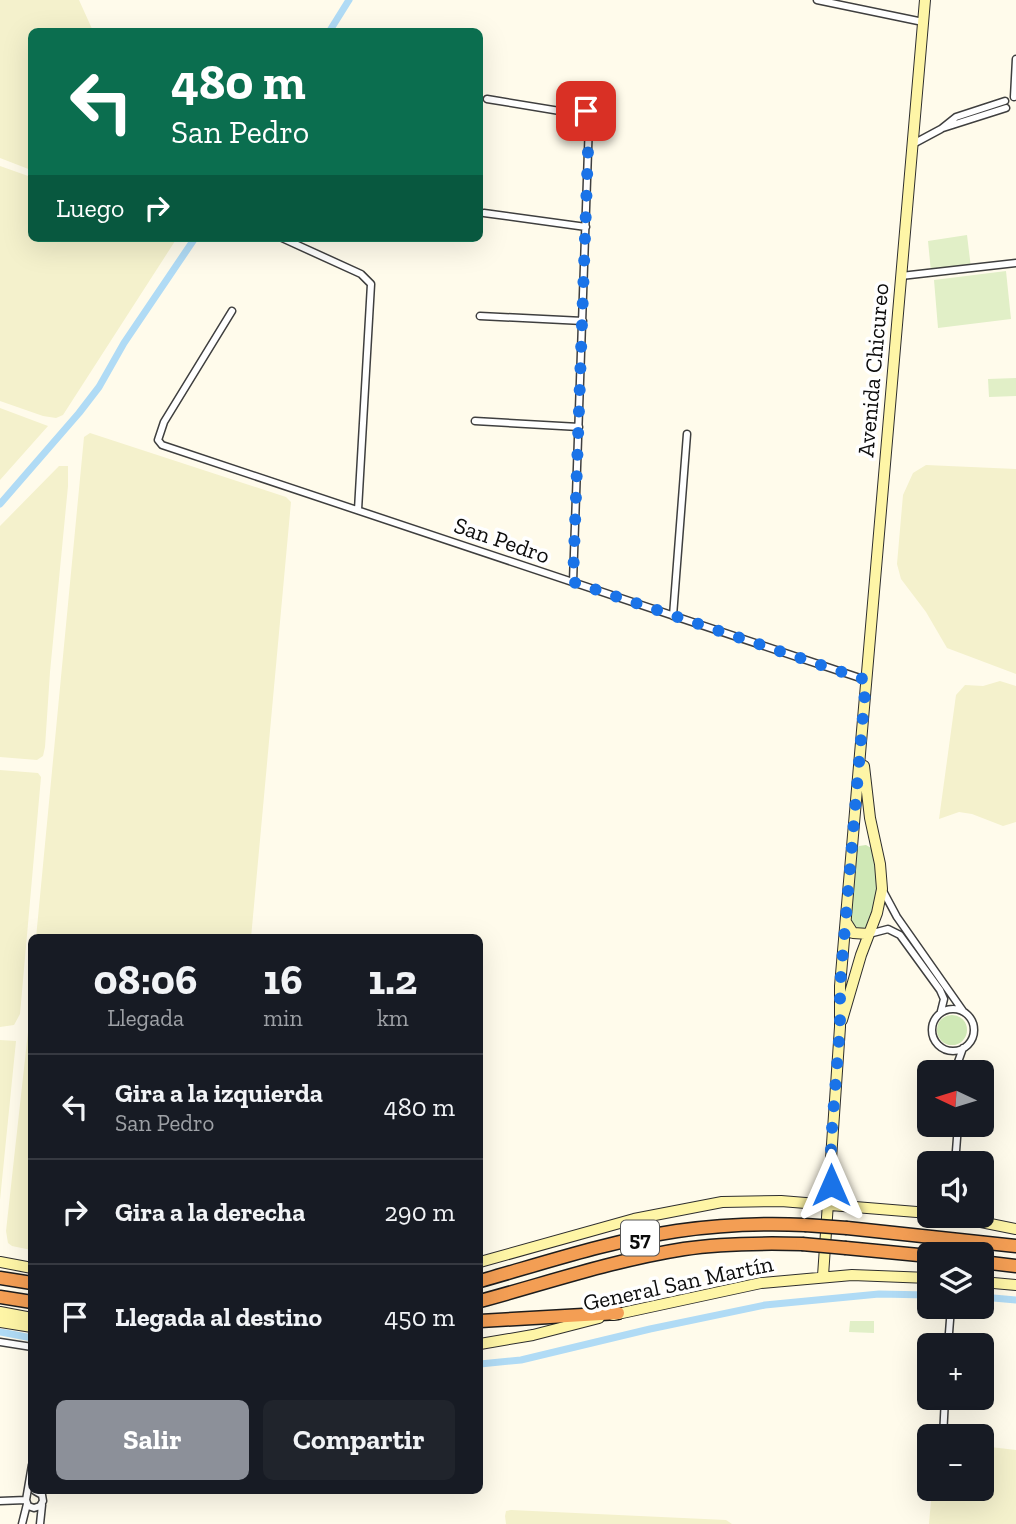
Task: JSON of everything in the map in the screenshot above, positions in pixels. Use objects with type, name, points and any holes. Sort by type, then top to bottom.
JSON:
[{"type":"highway","name":"57","points":[[483,1280],[614,1244],[662,1234],[739,1225],[847,1228],[1016,1246]]},
{"type":"highway","name":"57","points":[[483,1300],[612,1264],[668,1252],[727,1245],[802,1244],[917,1255]]},
{"type":"highway","points":[[994,1263],[1016,1266]]},
{"type":"highway","points":[[0,1278],[28,1282]]},
{"type":"highway","points":[[0,1297],[28,1302]]},
{"type":"highway","points":[[483,1321],[618,1314]]},
{"type":"main road","name":"Avenida Chicureo","points":[[823,1276],[845,922],[925,0]]},
{"type":"main road","name":"Avenida Chicureo","points":[[840,1027],[861,955],[877,913],[882,889],[870,818],[862,744]]},
{"type":"main road","points":[[852,848],[865,841],[871,843],[876,850]]},
{"type":"main road","points":[[845,922],[848,929],[855,934],[869,934]]},
{"type":"main road","points":[[483,1261],[615,1223],[708,1204],[758,1200],[917,1212]]},
{"type":"main road","points":[[994,1224],[1016,1228]]},
{"type":"main road","points":[[0,1262],[28,1267]]},
{"type":"main road","name":"General San Martín","points":[[483,1343],[533,1335],[745,1285],[823,1276],[917,1277]]},
{"type":"main road","points":[[994,1283],[1016,1285]]},
{"type":"main road","points":[[0,1312],[28,1317]]},
{"type":"main road","points":[[0,1322],[28,1326]]},
{"type":"street","points":[[817,0],[923,22]]},
{"type":"street","points":[[913,144],[941,129],[1009,105],[1015,97],[1016,59]]},
{"type":"street","points":[[487,99],[584,115],[589,110],[595,113],[595,118],[589,122],[573,582]]},
{"type":"street","points":[[484,213],[586,227]]},
{"type":"street","points":[[291,242],[361,274],[370,285],[358,510]]},
{"type":"street","points":[[901,276],[1016,263]]},
{"type":"street","name":"San Pedro","points":[[232,311],[164,422],[158,437],[159,443],[866,680]]},
{"type":"street","points":[[480,316],[583,321]]},
{"type":"street","points":[[475,421],[579,427]]},
{"type":"street","points":[[673,616],[687,435]]},
{"type":"street","points":[[869,934],[888,929],[900,935],[943,995],[943,1004],[933,1023],[932,1035],[939,1046],[955,1051],[970,1042],[974,1028],[972,1020],[897,917],[882,889]]},
{"type":"street","points":[[940,1013],[948,1009],[963,1011]]},
{"type":"street","points":[[960,1060],[963,1048]]},
{"type":"street","points":[[946,1050],[952,1060]]},
{"type":"street","points":[[0,1342],[28,1347]]},
{"type":"street","points":[[0,1501],[44,1494],[40,1524]]},
{"type":"street","points":[[30,1496],[34,1508],[42,1505]]},
{"type":"street","points":[[22,1524],[30,1496]]},
{"type":"shaded area","points":[[0,0],[79,0],[92,28],[28,28],[28,169],[0,158]]},
{"type":"shaded area","points":[[0,166],[28,176],[28,242],[174,242],[63,415],[56,418],[43,416],[0,401]]},
{"type":"shaded area","points":[[0,408],[48,426],[0,480]]},
{"type":"shaded area","points":[[90,433],[286,497],[291,502],[251,934],[36,934],[84,437]]},
{"type":"shaded area","points":[[926,465],[1016,469],[1016,674],[947,648],[926,612],[901,579],[897,564],[903,495],[913,473]]},
{"type":"shaded area","points":[[59,466],[68,466],[68,486],[45,747],[43,756],[37,760],[0,757],[0,526]]},
{"type":"shaded area","points":[[1000,681],[1016,686],[1016,822],[1003,826],[959,812],[939,819],[956,695],[965,685],[983,686]]},
{"type":"shaded area","points":[[0,770],[38,773],[41,777],[20,1014],[14,1025],[0,1027]]},
{"type":"shaded area","points":[[28,1032],[28,1249],[8,1243],[6,1231]]},
{"type":"shaded area","points":[[0,1040],[16,1041],[0,1200]]},
{"type":"shaded area","points":[[994,1447],[1016,1450],[1016,1524],[929,1524],[931,1501],[994,1501]]},
{"type":"shaded area","points":[[506,1511],[726,1520],[732,1524],[506,1524]]},
{"type":"green space","points":[[967,235],[971,268],[931,272],[928,241]]},
{"type":"green space","points":[[1006,271],[1011,319],[938,328],[934,280]]},
{"type":"green space","points":[[1016,378],[1016,396],[989,397],[988,379]]},
{"type":"green space","points":[[866,845],[873,849],[880,891],[867,927],[860,928],[850,922],[855,850]]},
{"type":"green space","points":[[952,1015],[963,1019],[967,1030],[963,1041],[952,1045],[941,1041],[937,1030],[941,1019]]},
{"type":"green space","points":[[850,1321],[874,1321],[874,1333],[849,1332]]},
{"type":"waterway","points":[[332,28],[349,0]]},
{"type":"waterway","points":[[0,504],[99,387],[124,343],[192,242]]},
{"type":"waterway","points":[[483,1364],[521,1360],[765,1305],[879,1294],[917,1295]]},
{"type":"waterway","points":[[994,1298],[1016,1300]]},
{"type":"waterway","points":[[0,1332],[28,1337]]},
{"type":"route","points":[[586,111],[584,115],[589,122],[583,343],[573,582],[866,680],[840,986],[831,1185]]}]
